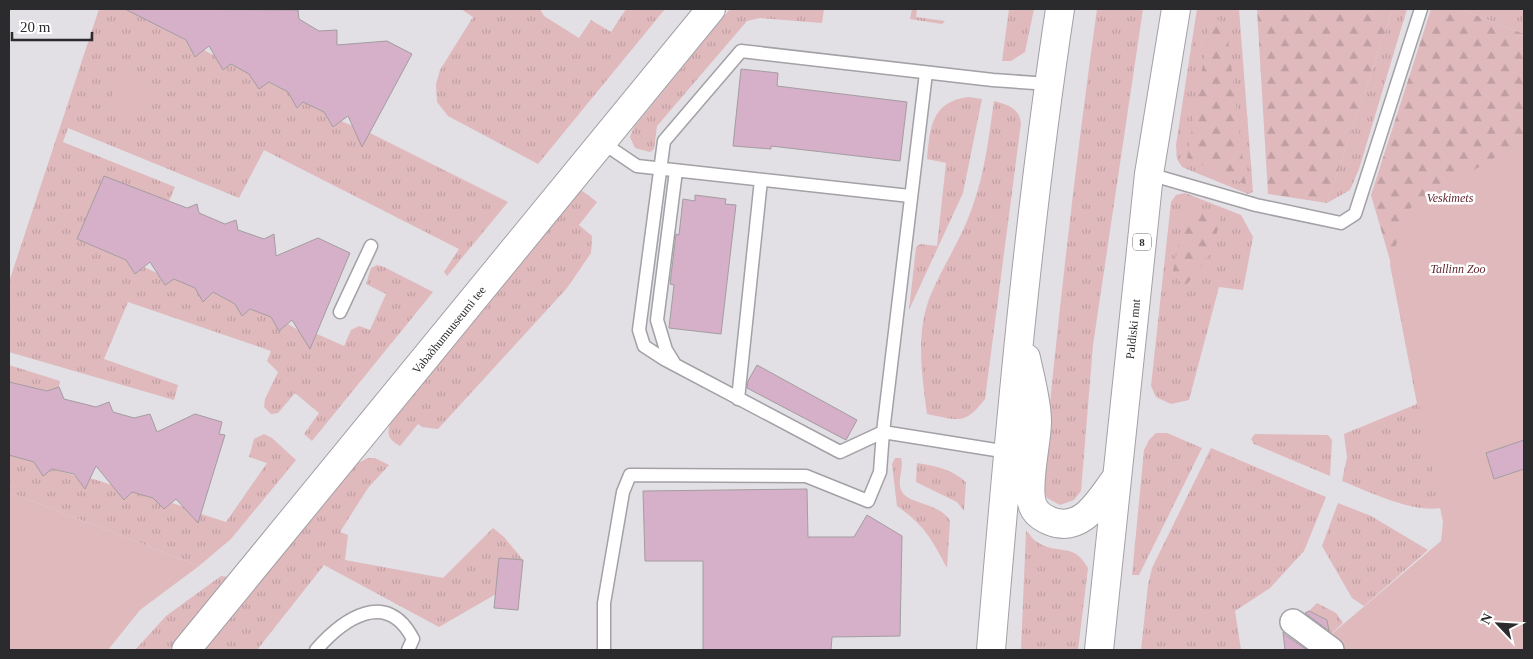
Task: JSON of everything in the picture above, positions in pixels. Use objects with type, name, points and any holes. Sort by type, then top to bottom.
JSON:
[{"type":"main road","name":"Vabaõhumuuseumi tee","points":[[186,650],[711,9]]},
{"type":"main road","points":[[991,650],[1020,329],[1049,84],[1060,9]]},
{"type":"main road","name":"Paldiski mnt","points":[[1099,650],[1149,174],[1176,9]]},
{"type":"main road","points":[[1020,329],[1036,408],[1031,483],[1033,506],[1042,518],[1058,524],[1074,523],[1088,515],[1117,477]]},
{"type":"street","points":[[1293,622],[1331,650]]},
{"type":"lane","points":[[1149,174],[1256,205],[1341,224],[1355,214],[1420,9]]},
{"type":"lane","points":[[1008,452],[883,432],[840,452],[675,366],[644,346],[639,330],[664,141],[741,51],[926,73],[1049,84]]},
{"type":"lane","points":[[604,650],[604,603],[624,492],[630,475],[806,476],[868,501],[880,472],[910,196],[926,73]]},
{"type":"lane","points":[[603,143],[637,166],[660,170],[910,196]]},
{"type":"lane","points":[[675,366],[666,350],[657,320],[676,171]]},
{"type":"lane","points":[[738,399],[761,180]]},
{"type":"lane","points":[[340,312],[371,246]]},
{"type":"lane","points":[[316,650],[333,630],[361,615],[380,611],[397,617],[406,627],[413,639],[408,650]]},
{"type":"green space","points":[[99,9],[143,9],[140,16],[215,56],[223,70],[231,64],[288,92],[297,108],[303,102],[324,112],[333,127],[341,121],[353,126],[360,141],[370,133],[508,202],[447,276],[444,272],[459,249],[264,150],[239,198],[68,128],[63,142],[175,187],[169,201],[104,177],[77,239],[126,260],[135,274],[144,267],[157,273],[165,285],[174,279],[195,288],[203,301],[213,292],[235,304],[242,316],[250,309],[271,317],[279,331],[288,324],[298,330],[306,342],[317,334],[344,346],[351,330],[359,326],[370,330],[386,294],[366,284],[371,268],[377,265],[384,267],[433,292],[312,441],[304,434],[319,413],[295,393],[278,413],[271,414],[264,407],[265,399],[278,372],[267,361],[271,351],[128,302],[104,359],[178,385],[174,400],[9,352],[9,282]]},
{"type":"green space","points":[[461,9],[540,9],[544,16],[579,38],[591,20],[611,32],[626,9],[665,9],[538,164],[448,116],[437,102],[436,84],[440,70],[473,17]]},
{"type":"green space","points":[[730,9],[824,9],[822,23],[760,18],[747,21],[657,126],[654,149],[650,152],[635,148],[630,137],[634,127]]},
{"type":"green space","points":[[912,9],[917,9],[916,17],[945,21],[942,24],[910,19]]},
{"type":"green space","points":[[1009,9],[1034,9],[1025,52],[1011,61],[1002,61]]},
{"type":"green space","points":[[1097,9],[1143,9],[1093,345],[1081,491],[1074,500],[1060,505],[1047,498],[1042,485],[1067,247]]},
{"type":"green space","points":[[1197,9],[1239,9],[1253,192],[1248,194],[1182,167],[1177,159],[1176,145]]},
{"type":"green space","points":[[1257,9],[1393,9],[1327,203],[1268,194]]},
{"type":"green space","points":[[1393,9],[1407,9],[1359,169],[1350,190],[1327,203]]},
{"type":"green space","name":"Veskimets","points":[[1431,9],[1460,9],[1524,34],[1524,441],[1445,449],[1371,195]]},
{"type":"green space","points":[[1460,9],[1524,9],[1524,34]]},
{"type":"green space","points":[[1212,12],[1227,31],[1246,185],[1187,158]]},
{"type":"green space","points":[[130,74],[143,79],[148,92],[143,105],[130,110],[117,105],[112,92],[117,79]]},
{"type":"green space","points":[[968,97],[982,99],[963,193],[909,310],[916,247],[920,244],[937,246],[946,163],[927,159],[929,137],[935,118],[946,104]]},
{"type":"green space","points":[[994,101],[1008,106],[1015,111],[1021,123],[985,399],[972,414],[960,419],[954,419],[927,414],[923,384],[921,339],[926,309],[931,294],[964,228],[981,180]]},
{"type":"green space","name":"Tallinn Zoo","points":[[1524,140],[1524,650],[1317,650],[1320,644],[1441,541],[1443,522],[1390,264],[1407,210]]},
{"type":"green space","points":[[581,190],[597,202],[579,225],[592,236],[591,253],[567,288],[438,429],[422,427],[418,424],[400,446],[389,436],[391,421]]},
{"type":"green space","points":[[1185,193],[1241,215],[1253,237],[1243,290],[1219,287],[1189,400],[1171,404],[1156,397],[1151,386],[1171,202],[1176,195]]},
{"type":"green space","points":[[1200,210],[1221,217],[1209,254],[1186,285],[1172,276],[1185,214]]},
{"type":"green space","points":[[1390,264],[1445,449],[1449,506],[1437,509],[1395,502],[1342,481],[1347,457],[1344,434],[1417,404]]},
{"type":"green space","points":[[9,365],[60,381],[59,387],[47,391],[9,382]]},
{"type":"green space","points":[[1156,433],[1167,433],[1202,448],[1139,575],[1132,575],[1144,450],[1149,440]]},
{"type":"green space","points":[[264,434],[272,438],[296,460],[231,539],[199,566],[9,492],[9,455],[34,462],[43,475],[52,469],[74,475],[85,488],[90,478],[153,498],[164,509],[172,503],[184,507],[194,519],[201,514],[226,522],[267,463],[249,457],[254,439]]},
{"type":"green space","points":[[1255,434],[1328,435],[1332,440],[1330,476],[1254,444],[1251,439]]},
{"type":"green space","points":[[1211,448],[1326,497],[1304,551],[1270,588],[1235,611],[1241,650],[1141,650],[1148,585],[1152,568]]},
{"type":"green space","points":[[368,458],[375,458],[389,465],[368,488],[340,532],[348,535],[345,560],[443,578],[493,528],[504,537],[523,560],[499,558],[496,594],[439,627],[324,565],[257,650],[204,650],[356,464]]},
{"type":"green space","points":[[895,458],[901,458],[900,486],[904,495],[939,510],[950,521],[947,568],[921,526],[897,506],[892,464]]},
{"type":"green space","points":[[917,463],[943,469],[955,474],[966,482],[964,511],[957,502],[916,482]]},
{"type":"green space","points":[[9,492],[199,566],[140,610],[108,650],[9,650]]},
{"type":"green space","points":[[1338,503],[1371,516],[1428,550],[1364,606],[1352,598],[1322,546]]},
{"type":"green space","points":[[1026,531],[1036,541],[1045,546],[1065,550],[1077,555],[1088,568],[1078,650],[1021,650]]},
{"type":"green space","points":[[221,576],[229,577],[169,650],[135,650],[166,616]]},
{"type":"green space","points":[[1317,603],[1336,613],[1343,623],[1330,635],[1327,620],[1309,611]]},
{"type":"building","points":[[125,9],[298,10],[299,19],[319,31],[337,30],[337,45],[387,41],[412,54],[362,147],[348,116],[333,127],[324,112],[303,102],[297,108],[288,92],[269,82],[259,89],[249,74],[231,64],[223,70],[209,46],[195,57],[186,40]]},
{"type":"building","points":[[741,69],[778,73],[777,86],[907,102],[900,161],[771,146],[771,149],[733,146]]},
{"type":"building","points":[[104,176],[187,208],[197,204],[199,213],[225,224],[236,220],[238,230],[264,239],[274,234],[276,256],[318,238],[350,253],[310,349],[292,320],[279,331],[271,317],[250,309],[242,316],[235,304],[213,292],[203,302],[195,288],[174,279],[165,285],[150,262],[135,274],[126,260],[77,239]]},
{"type":"building","points":[[695,195],[726,199],[725,204],[736,205],[721,334],[669,328],[674,285],[670,284],[676,234],[679,235],[683,199],[695,201]]},
{"type":"building","points":[[757,365],[857,420],[846,440],[747,388],[748,381]]},
{"type":"building","points":[[9,382],[47,391],[59,387],[64,399],[96,407],[109,402],[113,412],[134,418],[150,414],[157,432],[195,414],[222,422],[219,434],[225,435],[198,523],[176,499],[164,509],[153,498],[132,492],[124,500],[96,466],[85,489],[74,474],[52,469],[43,476],[34,462],[9,455]]},
{"type":"building","points":[[1524,440],[1524,469],[1494,479],[1486,453]]},
{"type":"building","points":[[807,489],[808,537],[854,537],[867,515],[902,536],[900,636],[832,637],[831,650],[703,650],[703,561],[645,561],[643,491]]},
{"type":"building","points":[[499,558],[523,560],[518,610],[494,608]]},
{"type":"building","points":[[1309,611],[1327,620],[1329,631],[1305,613]]},
{"type":"building","points":[[1283,632],[1284,634],[1307,650],[1285,650]]}]
